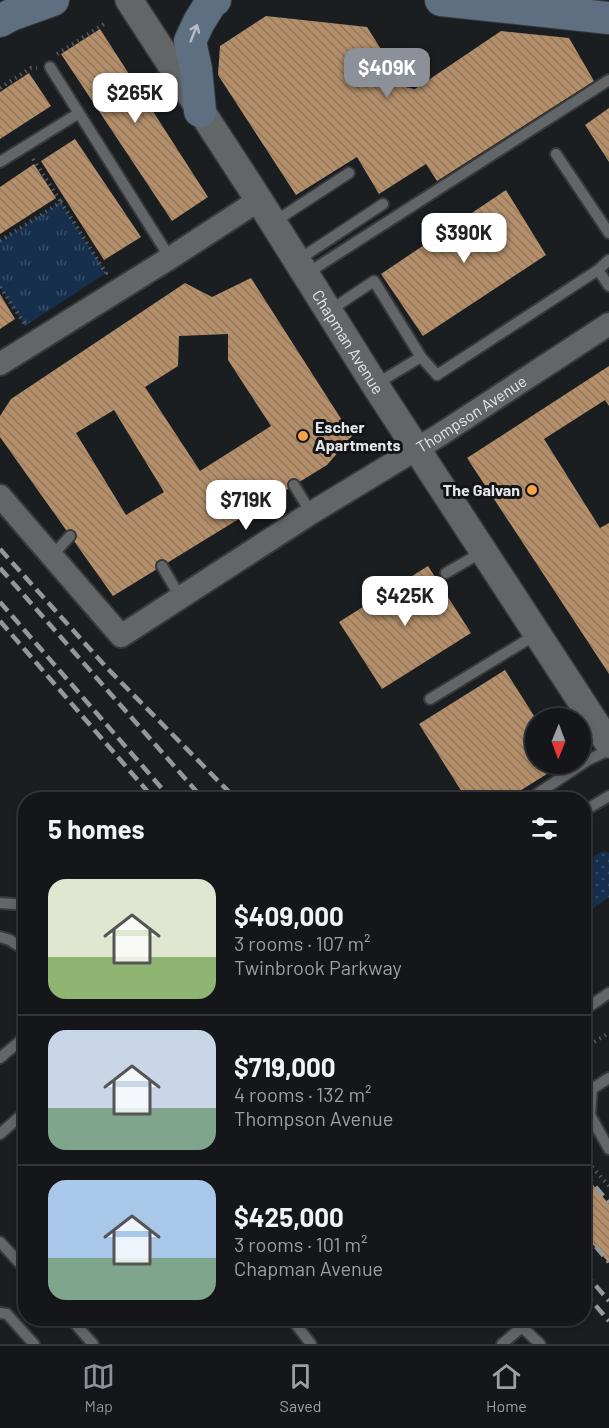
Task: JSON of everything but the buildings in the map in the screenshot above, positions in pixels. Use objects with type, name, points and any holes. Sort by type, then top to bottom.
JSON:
[{"type":"main road","points":[[0,21],[53,0]]},
{"type":"main road","points":[[200,111],[196,69],[190,40],[212,1],[215,0]]},
{"type":"main road","points":[[441,0],[499,3],[609,18]]},
{"type":"street","name":"Chapman Avenue","points":[[129,0],[266,211],[375,385],[609,744]]},
{"type":"street","points":[[0,364],[170,258],[266,211]]},
{"type":"street","name":"Thompson Avenue","points":[[52,556],[121,636],[609,324]]},
{"type":"street","points":[[0,496],[52,556]]},
{"type":"lane","points":[[50,67],[170,258]]},
{"type":"lane","points":[[301,268],[609,80]]},
{"type":"lane","points":[[0,162],[79,113]]},
{"type":"lane","points":[[556,154],[609,233]]},
{"type":"lane","points":[[266,211],[349,173]]},
{"type":"lane","points":[[301,268],[382,204]]},
{"type":"lane","points":[[328,311],[374,281],[421,357],[437,375],[598,270],[609,260]]},
{"type":"lane","points":[[598,270],[609,286]]},
{"type":"lane","points":[[375,385],[421,357]]},
{"type":"lane","points":[[294,485],[311,513]]},
{"type":"lane","points":[[52,556],[70,536]]},
{"type":"lane","points":[[446,573],[484,551]]},
{"type":"lane","points":[[162,566],[180,597]]},
{"type":"lane","points":[[430,699],[537,634]]},
{"type":"lane","points":[[540,792],[588,760],[609,750]]},
{"type":"lane","points":[[591,807],[609,796]]},
{"type":"lane","points":[[0,903],[18,904]]},
{"type":"lane","points":[[0,936],[18,946]]},
{"type":"lane","points":[[591,1005],[609,993]]},
{"type":"lane","points":[[0,1058],[18,1043]]},
{"type":"lane","points":[[591,1102],[592,1089],[609,1078]]},
{"type":"lane","points":[[591,1117],[608,1147]]},
{"type":"lane","points":[[0,1134],[18,1119]]},
{"type":"lane","points":[[0,1242],[18,1261]]},
{"type":"lane","points":[[0,1313],[7,1314],[34,1344]]},
{"type":"lane","points":[[77,1326],[93,1344]]},
{"type":"lane","points":[[297,1326],[312,1344]]},
{"type":"lane","points":[[502,1344],[522,1327],[540,1344]]},
{"type":"path","points":[[24,146],[106,273],[97,279]]},
{"type":"path","points":[[0,241],[61,202]]},
{"type":"path","points":[[0,287],[25,326],[34,320]]},
{"type":"path","points":[[591,1044],[609,1033]]},
{"type":"path","points":[[591,1166],[609,1186]]},
{"type":"green space","points":[[61,202],[106,273],[25,326],[0,287],[0,241]]},
{"type":"green space","points":[[604,851],[609,853],[609,897],[591,910],[591,868],[594,856]]},
{"type":"railway","points":[[0,549],[107,668],[229,792]]},
{"type":"railway","points":[[0,568],[197,792]]},
{"type":"railway","points":[[0,602],[165,792]]},
{"type":"railway","points":[[0,621],[148,792]]},
{"type":"railway","points":[[591,1181],[609,1203]]},
{"type":"railway","points":[[591,1241],[609,1262]]},
{"type":"railway","points":[[591,1280],[609,1301]]},
{"type":"railway","points":[[591,1300],[609,1321]]},
{"type":"place","name":"Escher Apartments","points":[[303,436]]},
{"type":"place","name":"The Galvan","points":[[532,490]]}]
